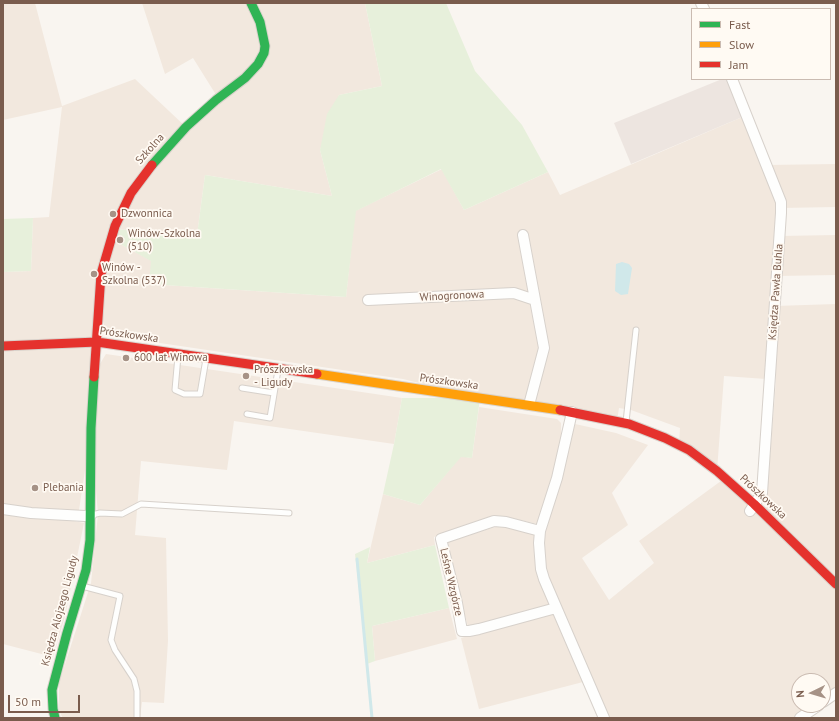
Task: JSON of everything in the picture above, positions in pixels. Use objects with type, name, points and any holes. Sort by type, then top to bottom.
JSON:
[{"type":"main road","name":"Szkolna","points":[[97,342],[101,274],[115,226],[131,193],[147,170],[186,127],[216,100],[245,78],[258,64],[264,53],[265,46],[260,22],[251,3]]},
{"type":"main road","name":"Prószkowska","points":[[3,346],[97,342],[529,405],[626,423],[666,438],[689,450],[717,471],[752,507],[836,584]]},
{"type":"main road","name":"Księdza Alojzego Ligudy","points":[[56,718],[52,700],[54,684],[67,633],[82,586],[88,555],[91,515],[91,428],[97,342]]},
{"type":"street","name":"Księdza Pawła Buhla","points":[[732,80],[780,202],[781,213],[762,493],[752,507]]},
{"type":"street","points":[[523,235],[544,348],[529,405]]},
{"type":"street","name":"Winogronowa","points":[[368,300],[514,293],[535,300]]},
{"type":"street","points":[[572,412],[557,478],[540,531],[539,543],[541,569],[556,608],[604,718]]},
{"type":"street","points":[[3,509],[31,513],[91,515]]},
{"type":"street","name":"Leśne Wzgórze","points":[[540,531],[506,522],[494,521],[441,539],[457,603],[462,631],[478,629],[556,608]]},
{"type":"lane","points":[[626,423],[636,330]]},
{"type":"lane","points":[[179,354],[175,390],[184,394],[200,394],[206,358]]},
{"type":"lane","points":[[247,414],[270,418],[278,369]]},
{"type":"lane","points":[[242,388],[274,393]]},
{"type":"lane","points":[[91,515],[100,513],[122,514],[141,504],[289,513]]},
{"type":"lane","points":[[82,586],[120,596],[111,640],[115,650],[134,679],[137,691],[137,718]]},
{"type":"shaded area","points":[[3,3],[35,3],[62,106],[135,79],[186,127],[218,98],[193,58],[165,74],[142,3],[365,3],[382,86],[339,95],[320,150],[332,196],[205,175],[197,235],[114,229],[111,239],[152,261],[149,284],[346,297],[355,211],[442,169],[464,210],[548,172],[560,195],[747,115],[767,165],[836,164],[836,207],[781,208],[780,236],[836,235],[836,275],[777,276],[775,306],[836,304],[836,693],[831,696],[831,673],[791,673],[791,713],[807,713],[800,718],[604,718],[556,601],[541,558],[544,533],[575,424],[616,433],[648,445],[612,493],[628,525],[582,558],[609,600],[654,563],[639,541],[725,478],[766,508],[776,380],[775,310],[766,379],[724,376],[717,471],[679,445],[680,428],[631,410],[619,408],[617,421],[480,398],[403,379],[106,335],[99,299],[95,372],[106,354],[402,398],[394,444],[234,421],[227,470],[141,461],[135,535],[166,538],[168,641],[164,703],[142,702],[140,718],[63,718],[59,711],[59,683],[91,583],[98,514],[91,431],[79,510],[33,513],[84,523],[65,616],[53,657],[3,644],[3,272],[31,271],[33,218],[49,217],[62,107],[3,120]]},
{"type":"shaded area","points":[[720,80],[732,80],[747,115],[631,164],[614,123]]},
{"type":"shaded area","points":[[479,407],[557,419],[561,423],[561,452],[537,524],[503,516],[434,537],[435,545],[367,563],[383,494],[420,505],[461,456],[472,458]]},
{"type":"shaded area","points":[[502,525],[535,535],[536,552],[550,605],[468,627],[446,542]]},
{"type":"shaded area","points":[[449,608],[457,639],[375,661],[372,626]]},
{"type":"shaded area","points":[[553,613],[583,682],[479,709],[461,638]]},
{"type":"green space","points":[[365,3],[446,3],[475,71],[522,125],[548,172],[464,210],[441,169],[356,211],[346,297],[149,284],[151,261],[111,239],[114,229],[197,235],[205,175],[332,196],[320,150],[327,114],[339,95],[382,86]]},
{"type":"green space","points":[[33,218],[31,271],[3,272],[3,219]]},
{"type":"green space","points":[[402,398],[480,398],[472,458],[461,457],[420,505],[383,494]]},
{"type":"green space","points":[[435,545],[449,608],[372,626],[375,661],[367,664],[355,554],[370,547],[367,563]]},
{"type":"water","points":[[622,262],[629,264],[632,268],[628,294],[621,295],[615,291],[616,264]]},
{"type":"waterway","points":[[357,559],[372,718]]},
{"type":"traffic: fast","points":[[152,165],[186,127],[216,100],[245,78],[258,64],[264,53],[265,46],[260,22],[251,3]]},
{"type":"traffic: fast","points":[[55,718],[52,690],[86,570],[90,540],[91,428],[94,377]]},
{"type":"traffic: slow","points":[[317,374],[560,410]]},
{"type":"traffic: jam","points":[[94,377],[101,274],[115,226],[131,193],[152,165]]},
{"type":"traffic: jam","points":[[3,346],[97,342],[317,374]]},
{"type":"traffic: jam","points":[[560,410],[629,424],[665,438],[689,450],[717,471],[754,504],[836,584]]},
{"type":"place","name":"Dzwonnica","points":[[113,214]]},
{"type":"place","name":"Winów-Szkolna (510)","points":[[120,240]]},
{"type":"place","name":"Winów - Szkolna (537)","points":[[94,274]]},
{"type":"place","name":"600 lat Winowa","points":[[126,358]]},
{"type":"place","name":"Prószkowska - Ligudy","points":[[246,376]]},
{"type":"place","name":"Plebania","points":[[35,488]]}]
